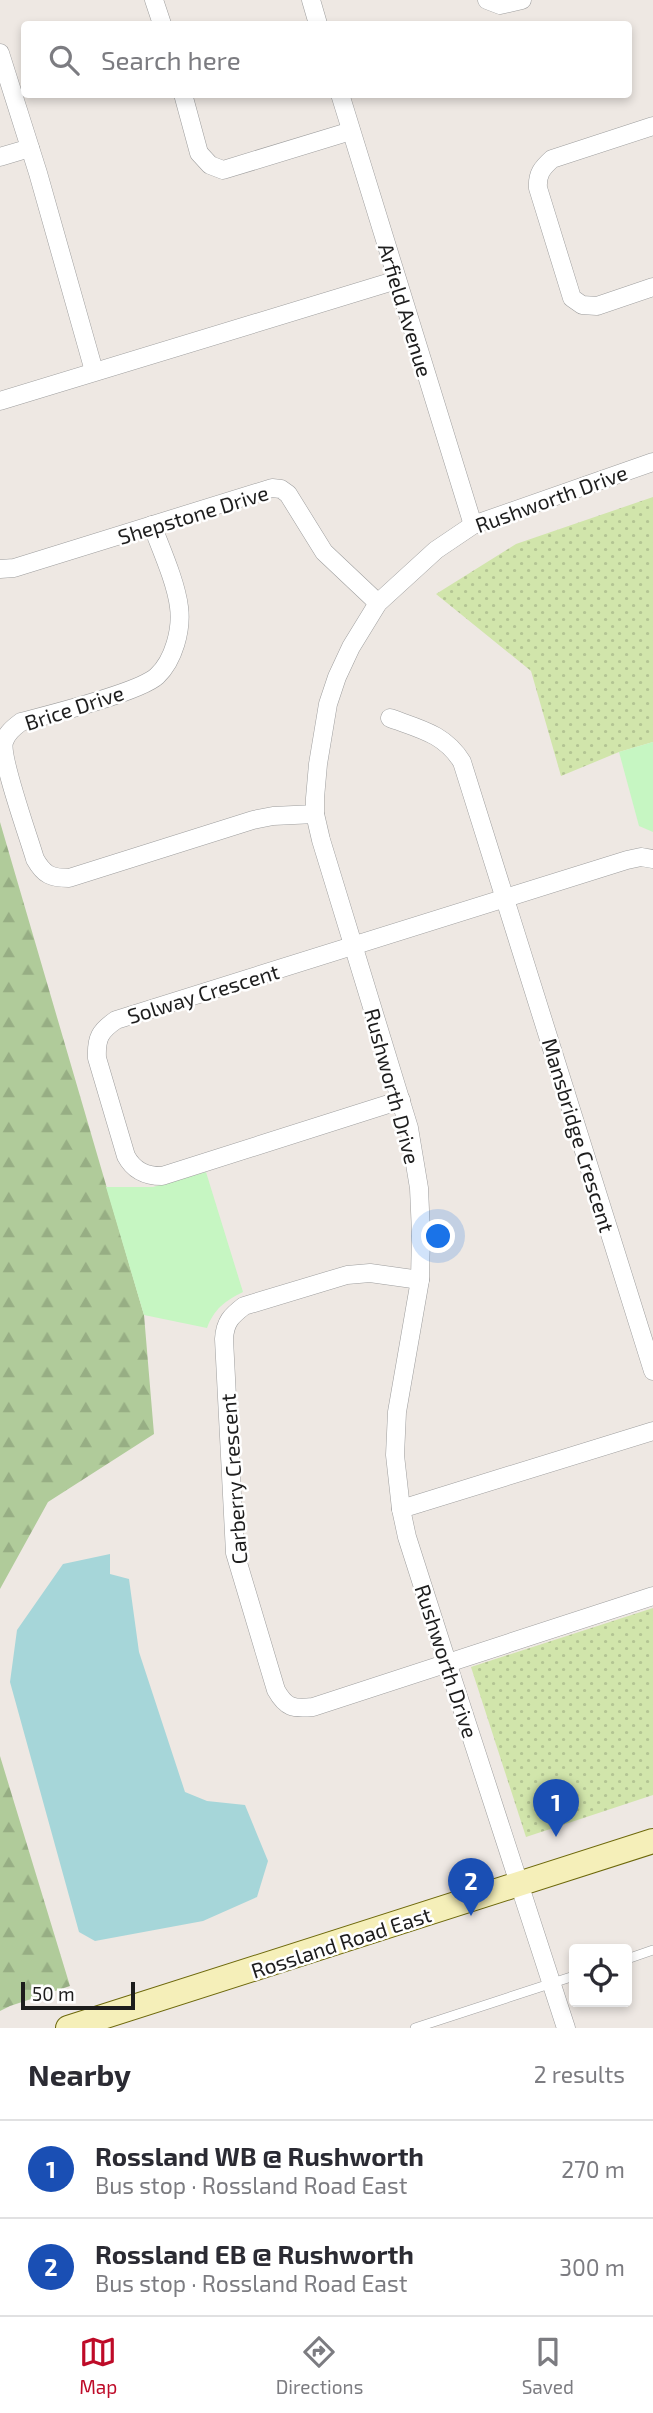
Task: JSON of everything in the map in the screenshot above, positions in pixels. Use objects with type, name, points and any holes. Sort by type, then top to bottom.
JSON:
[{"type":"main road","name":"Rossland Road East","points":[[68,2028],[653,1841]]},
{"type":"street","points":[[154,0],[161,21]]},
{"type":"street","points":[[311,0],[317,21]]},
{"type":"street","points":[[487,0],[500,5],[522,0]]},
{"type":"street","points":[[0,53],[94,371]]},
{"type":"street","points":[[184,98],[199,153],[210,165],[223,170],[351,131]]},
{"type":"street","name":"Arfield Avenue","points":[[341,98],[473,525]]},
{"type":"street","points":[[653,126],[552,159],[543,167],[538,177],[538,188],[572,298],[582,305],[597,306],[653,287]]},
{"type":"street","points":[[0,157],[30,148]]},
{"type":"street","points":[[0,401],[397,280]]},
{"type":"street","name":"Rushworth Drive","points":[[566,2028],[407,1537],[401,1509],[396,1455],[397,1412],[420,1280],[419,1188],[414,1148],[401,1100],[352,947],[315,814],[318,764],[328,704],[351,647],[378,603],[436,550],[473,525],[653,462]]},
{"type":"street","name":"Shepstone Drive","points":[[0,569],[14,568],[272,488],[281,489],[288,494],[324,552],[378,603]]},
{"type":"street","name":"Brice Drive","points":[[152,526],[179,604],[177,638],[164,669],[146,684],[21,722],[9,731],[2,744],[35,859],[41,870],[52,878],[69,878],[253,820],[315,814]]},
{"type":"street","name":"Mansbridge Crescent","points":[[390,718],[433,734],[454,748],[462,762],[653,1371]]},
{"type":"street","points":[[352,947],[634,858],[653,859]]},
{"type":"street","name":"Solway Crescent","points":[[352,947],[116,1020],[102,1029],[96,1041],[97,1058],[126,1156],[138,1171],[150,1176],[162,1176],[401,1100]]},
{"type":"street","name":"Carberry Crescent","points":[[420,1280],[370,1273],[347,1275],[244,1307],[225,1325],[233,1532],[241,1577],[276,1690],[283,1702],[296,1709],[313,1707],[447,1662]]},
{"type":"street","points":[[401,1509],[653,1431]]},
{"type":"street","points":[[447,1662],[653,1596]]},
{"type":"lane","points":[[632,1957],[653,1950]]},
{"type":"lane","points":[[415,2028],[569,1978]]},
{"type":"green space","points":[[653,497],[653,742],[619,752],[561,776],[531,671],[436,594],[516,544]]},
{"type":"green space","points":[[653,742],[653,832],[639,826],[619,752]]},
{"type":"green space","points":[[0,822],[144,1315],[154,1434],[48,1502],[0,1589]]},
{"type":"green space","points":[[206,1172],[243,1292],[221,1306],[207,1328],[144,1315],[106,1187],[153,1187]]},
{"type":"green space","points":[[653,1608],[653,1795],[526,1837],[471,1667]]},
{"type":"green space","points":[[0,1756],[70,1986],[0,2011]]},
{"type":"water","points":[[110,1554],[110,1574],[129,1579],[139,1652],[185,1792],[207,1801],[245,1805],[268,1861],[257,1897],[203,1921],[95,1941],[79,1932],[10,1682],[17,1630],[63,1564]]},
{"type":"place","name":"Rossland WB @ Rushworth","points":[[556,1837]]},
{"type":"place","name":"Rossland EB @ Rushworth","points":[[471,1916]]}]
